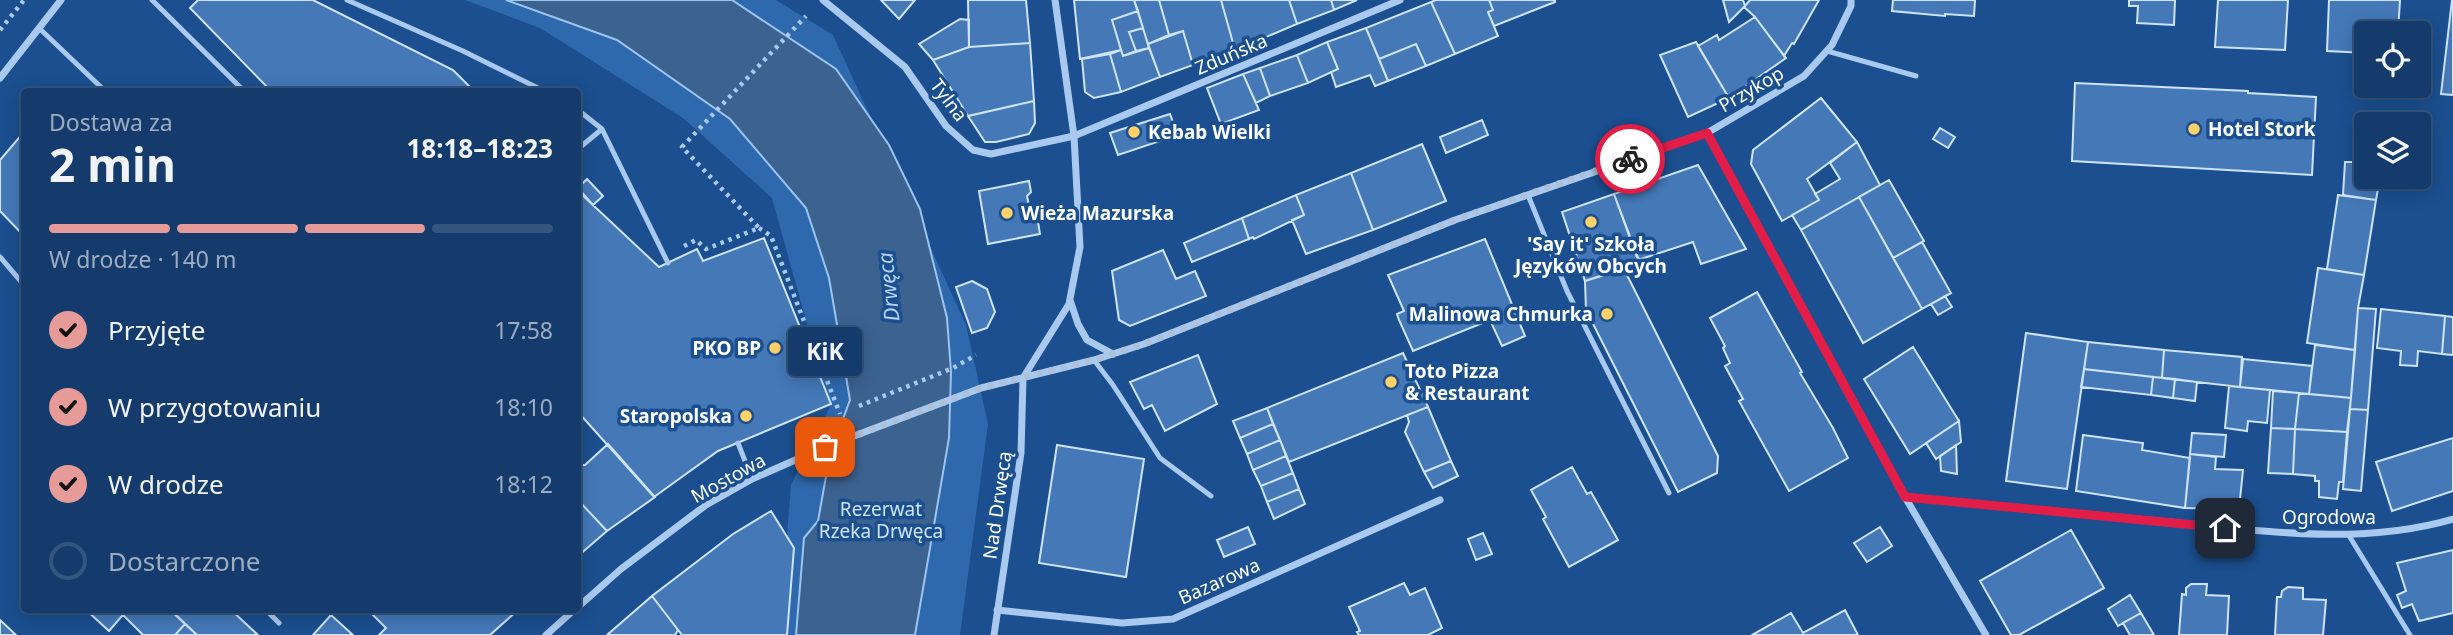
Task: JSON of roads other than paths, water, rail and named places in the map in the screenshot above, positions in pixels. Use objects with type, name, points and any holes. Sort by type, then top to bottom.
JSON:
[{"type":"street","points":[[0,78],[61,0]]},
{"type":"street","name":"Tylna","points":[[823,0],[905,67],[946,126],[973,150],[991,154],[1074,136]]},
{"type":"street","points":[[1023,379],[1069,304],[1080,247],[1074,136],[1055,0]]},
{"type":"street","name":"Zduńska","points":[[1074,136],[1400,0]]},
{"type":"street","name":"Przykop","points":[[956,398],[981,388],[1094,360],[1144,344],[1455,220],[1707,133],[1804,76],[1827,51],[1851,0]]},
{"type":"street","points":[[1707,133],[1905,497],[1986,635]]},
{"type":"street","points":[[1070,300],[1087,340],[1113,354]]},
{"type":"street","name":"Nad Drwęcą","points":[[994,635],[1021,453],[1023,379]]},
{"type":"street","name":"Mostowa","points":[[581,604],[621,569],[706,505],[752,479],[825,447],[956,398]]},
{"type":"street","name":"Ogrodowa","points":[[1905,497],[2284,533],[2348,534],[2419,529],[2453,519]]},
{"type":"street","name":"Bazarowa","points":[[997,610],[1122,624],[1173,619],[1440,500]]},
{"type":"street","name":"Mostowa","points":[[546,635],[570,613]]},
{"type":"lane","points":[[152,0],[241,88]]},
{"type":"lane","points":[[347,0],[463,51],[538,88]]},
{"type":"lane","points":[[40,28],[102,88]]},
{"type":"lane","points":[[1827,51],[1916,76]]},
{"type":"lane","points":[[581,112],[602,129],[668,262]]},
{"type":"lane","points":[[581,146],[602,129]]},
{"type":"lane","points":[[1528,195],[1567,291],[1669,492]]},
{"type":"lane","points":[[0,257],[21,282]]},
{"type":"lane","points":[[1094,360],[1160,457],[1211,496]]},
{"type":"lane","points":[[738,443],[752,479]]},
{"type":"lane","points":[[2348,534],[2410,635]]},
{"type":"lane","points":[[269,613],[279,623]]},
{"type":"water","name":"Rezerwat Rzeka Drwęca","points":[[506,0],[732,0],[836,69],[889,145],[920,209],[947,318],[951,372],[949,438],[915,635],[796,635],[804,538],[818,521],[830,454],[850,400],[829,278],[806,208],[730,119],[617,40]]},
{"type":"place","name":"Hotel Stork","points":[[2194,129]]},
{"type":"place","name":"Kebab Wielki","points":[[1134,132]]},
{"type":"place","name":"Wieża Mazurska","points":[[1007,213]]},
{"type":"place","name":"'Say it' Szkoła Języków Obcych","points":[[1591,222]]},
{"type":"place","name":"Malinowa Chmurka","points":[[1607,314]]},
{"type":"place","name":"PKO BP","points":[[775,348]]},
{"type":"place","name":"Toto Pizza & Restaurant","points":[[1391,382]]},
{"type":"place","name":"Staropolska","points":[[746,416]]},
{"type":"place","name":"KiK","points":[[825,447]]},
{"type":"water label","name":"Drwęca","points":[[888,287]]}]
